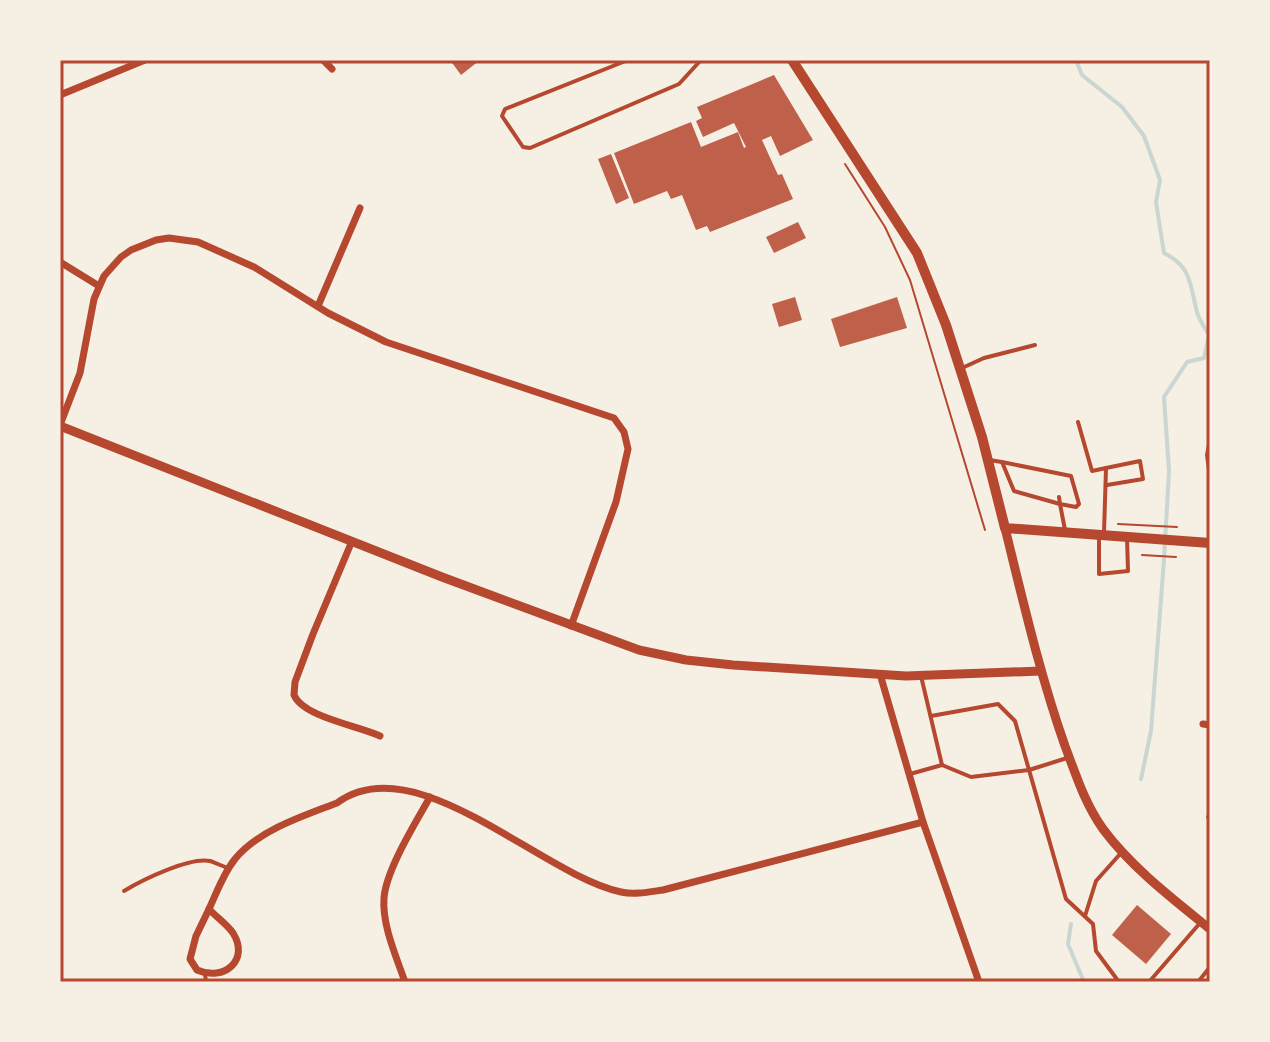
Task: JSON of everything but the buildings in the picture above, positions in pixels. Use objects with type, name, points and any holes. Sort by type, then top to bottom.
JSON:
[{"type":"main road","points":[[792,60],[917,253],[960,369],[1005,528],[1210,543]]},
{"type":"street","points":[[60,95],[145,60]]},
{"type":"street","points":[[323,60],[332,69]]},
{"type":"street","points":[[318,306],[360,208]]},
{"type":"street","points":[[571,626],[616,502],[628,449],[624,432],[614,418],[386,342],[254,267],[198,242],[156,240],[121,257],[99,286],[80,373],[60,425],[352,541],[571,626],[639,650],[686,660],[880,674],[921,676],[1041,671]]},
{"type":"street","points":[[60,262],[99,286]]},
{"type":"street","points":[[1005,528],[1041,671],[1069,757],[1093,814],[1123,851],[1210,929]]},
{"type":"street","points":[[352,541],[313,634],[295,682],[294,695],[300,705],[380,736]]},
{"type":"street","points":[[880,674],[923,822],[979,982]]},
{"type":"street","points":[[209,909],[231,930],[237,950],[236,963],[232,968],[205,978],[190,959],[196,936],[228,868],[242,852],[269,832],[359,791],[399,787],[430,797],[583,877],[609,889],[636,894],[663,890],[923,822]]},
{"type":"street","points":[[405,982],[385,911],[386,888],[430,797]]},
{"type":"lane","points":[[628,60],[505,109],[502,116],[523,147],[530,148],[679,84],[701,60]]},
{"type":"lane","points":[[960,369],[984,358],[1035,345]]},
{"type":"lane","points":[[1078,422],[1092,471],[1140,461],[1143,479],[1106,485]]},
{"type":"lane","points":[[1210,440],[1207,455],[1210,477]]},
{"type":"lane","points":[[988,460],[1002,462],[1056,476],[1071,476],[1079,504],[1076,507],[1060,504],[1024,491],[1014,491],[1002,462]]},
{"type":"lane","points":[[1106,468],[1099,574],[1128,571],[1127,537]]},
{"type":"lane","points":[[1059,497],[1066,532]]},
{"type":"lane","points":[[921,676],[942,765]]},
{"type":"lane","points":[[931,716],[998,704],[1015,721],[1066,899],[1093,924],[1096,951],[1119,982]]},
{"type":"lane","points":[[910,774],[942,765],[971,777],[1029,770],[1069,757]]},
{"type":"lane","points":[[1085,916],[1096,881],[1123,851]]},
{"type":"lane","points":[[124,891],[139,882],[194,862],[208,861],[228,868]]},
{"type":"lane","points":[[1149,982],[1201,921]]},
{"type":"lane","points":[[1198,982],[1210,967]]},
{"type":"path","points":[[856,183],[885,227],[916,296],[985,530]]},
{"type":"path","points":[[1118,524],[1177,527]]},
{"type":"path","points":[[1142,555],[1176,557]]},
{"type":"waterway","points":[[1076,60],[1082,75],[1122,107],[1144,136],[1160,180],[1156,202],[1164,253],[1185,271],[1198,315],[1209,335],[1204,358],[1187,362],[1164,397],[1169,471],[1164,560],[1151,731],[1141,779]]},
{"type":"waterway","points":[[1071,924],[1068,944],[1084,982]]}]
